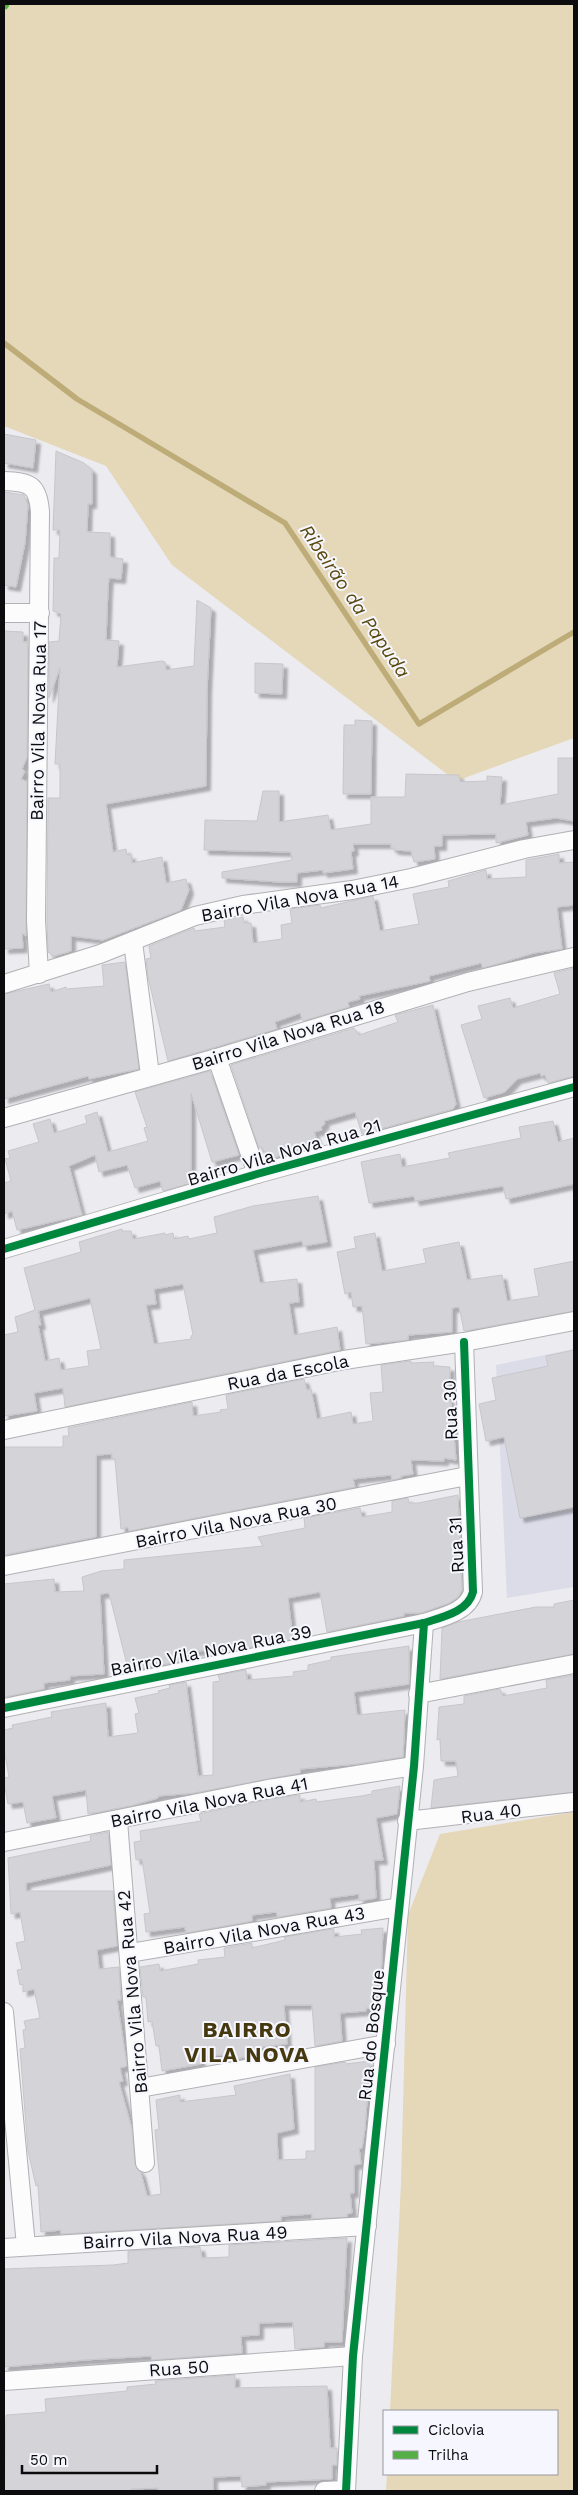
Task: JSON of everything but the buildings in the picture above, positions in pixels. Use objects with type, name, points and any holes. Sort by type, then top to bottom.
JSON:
[{"type":"street","name":"Bairro Vila Nova Rua 17","points":[[10,481],[33,488],[40,504],[36,920],[39,974]]},
{"type":"street","points":[[4,612],[40,612]]},
{"type":"street","name":"Bairro Vila Nova Rua 14","points":[[4,984],[133,942],[195,916],[233,907],[352,890],[411,878],[524,849],[574,840]]},
{"type":"street","points":[[133,942],[150,1075]]},
{"type":"street","name":"Bairro Vila Nova Rua 18","points":[[4,1118],[150,1075],[218,1058],[459,985],[574,957]]},
{"type":"street","points":[[218,1058],[257,1174]]},
{"type":"street","name":"Bairro Vila Nova Rua 21","points":[[4,1249],[257,1174],[574,1087]]},
{"type":"street","name":"Rua da Escola","points":[[4,1430],[344,1360],[464,1342],[574,1321]]},
{"type":"street","name":"Rua 30","points":[[464,1342],[467,1476]]},
{"type":"street","name":"Bairro Vila Nova Rua 30","points":[[4,1566],[467,1476]]},
{"type":"street","name":"Rua 31","points":[[424,1623],[462,1608],[468,1603],[473,1592],[467,1476]]},
{"type":"street","name":"Rua do Bosque","points":[[346,2490],[353,2356],[414,1766],[424,1623]]},
{"type":"street","name":"Bairro Vila Nova Rua 39","points":[[4,1708],[424,1623]]},
{"type":"street","points":[[418,1694],[574,1664]]},
{"type":"street","name":"Bairro Vila Nova Rua 41","points":[[4,1842],[118,1821],[268,1789],[414,1766]]},
{"type":"street","name":"Rua 40","points":[[407,1822],[574,1802]]},
{"type":"street","name":"Bairro Vila Nova Rua 42","points":[[118,1821],[130,1953],[145,2163]]},
{"type":"street","name":"Bairro Vila Nova Rua 43","points":[[130,1953],[399,1907]]},
{"type":"street","points":[[4,2012],[26,2246]]},
{"type":"street","points":[[140,2088],[386,2044]]},
{"type":"street","name":"Bairro Vila Nova Rua 49","points":[[4,2248],[367,2226]]},
{"type":"street","name":"Rua 50","points":[[4,2381],[353,2356]]},
{"type":"street","points":[[324,2491],[346,2490]]},
{"type":"shaded area","points":[[4,4],[574,4],[574,738],[456,781],[172,565],[106,466],[4,426]]},
{"type":"shaded area","points":[[574,1349],[574,1587],[507,1598],[496,1365]]},
{"type":"shaded area","points":[[574,1812],[574,2491],[386,2491],[387,2475],[558,2475],[558,2410],[390,2410],[401,2183],[408,1915],[440,1834]]},
{"type":"waterway","name":"Ribeirão da Papuda","points":[[4,343],[77,399],[285,523],[419,724],[574,632]]},
{"type":"marked path","points":[[4,8],[7,4]]},
{"type":"cycle path","points":[[4,1249],[257,1174],[574,1087]]},
{"type":"cycle path","points":[[4,1708],[424,1623],[460,1609],[470,1599],[473,1592],[464,1342]]},
{"type":"cycle path","points":[[346,2491],[353,2356],[414,1766],[424,1623]]},
{"type":"district","name":"BAIRRO VILA NOVA","points":[[247,2042]]}]
